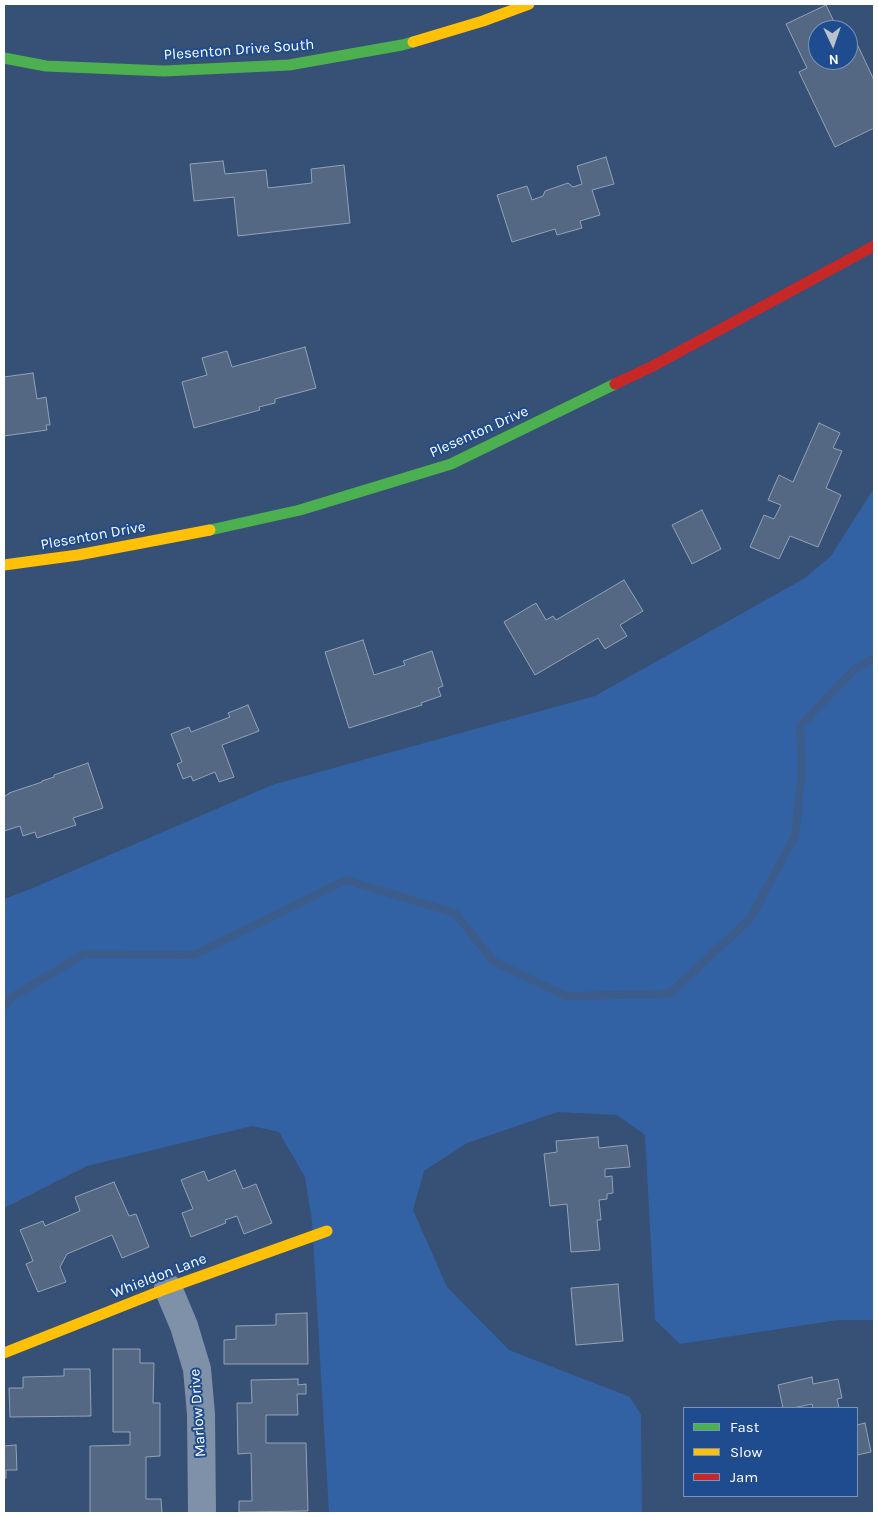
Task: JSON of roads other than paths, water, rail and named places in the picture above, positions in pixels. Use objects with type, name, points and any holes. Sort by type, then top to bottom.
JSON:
[{"type":"street","name":"Plesenton Drive South","points":[[4,58],[46,66],[164,72],[290,64],[402,45],[484,21],[529,4]]},
{"type":"street","name":"Plesenton Drive","points":[[4,565],[105,550],[207,531],[300,510],[451,464],[653,366],[874,246]]},
{"type":"street","name":"Whieldon Lane","points":[[4,1353],[168,1288],[327,1231]]},
{"type":"street","name":"Marlow Drive","points":[[168,1288],[184,1326],[197,1369],[201,1414],[202,1513]]},
{"type":"waterway","points":[[4,1006],[12,997],[84,954],[194,955],[346,880],[455,913],[493,961],[566,996],[669,994],[750,919],[795,836],[802,771],[800,726],[854,670],[874,658]]}]
